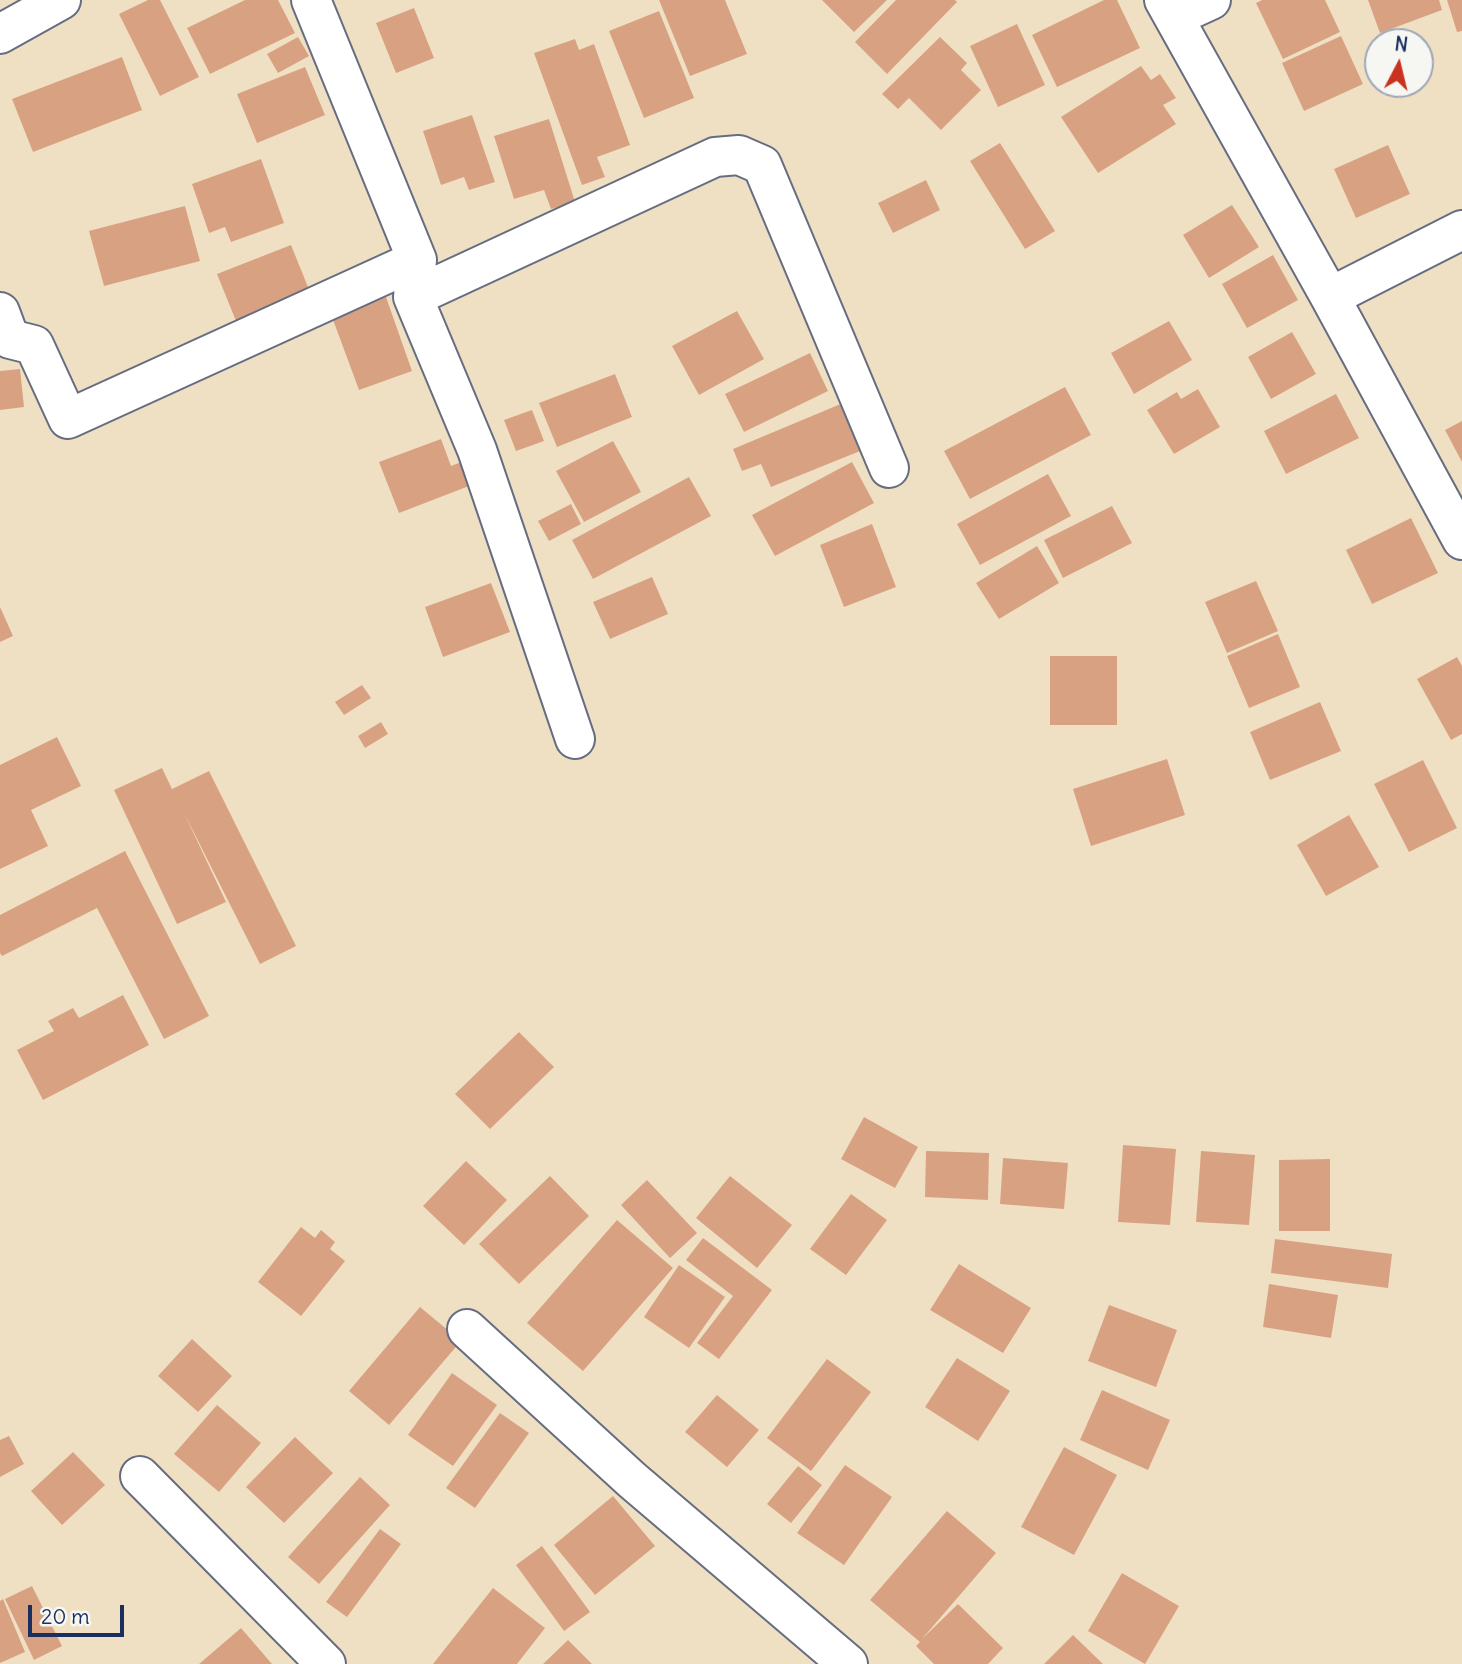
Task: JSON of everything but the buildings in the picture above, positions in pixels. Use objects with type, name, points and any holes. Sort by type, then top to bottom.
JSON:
[{"type":"street","points":[[0,34],[61,0]]},
{"type":"street","points":[[311,0],[477,450],[575,739]]},
{"type":"street","points":[[1211,0],[1169,9],[1330,296],[1462,540]]},
{"type":"street","points":[[0,312],[10,339],[34,345],[68,419],[715,157],[739,155],[762,165],[889,468]]},
{"type":"street","points":[[1330,296],[1462,230]]},
{"type":"street","points":[[467,1329],[632,1480],[848,1664]]},
{"type":"street","points":[[140,1476],[326,1664]]}]
